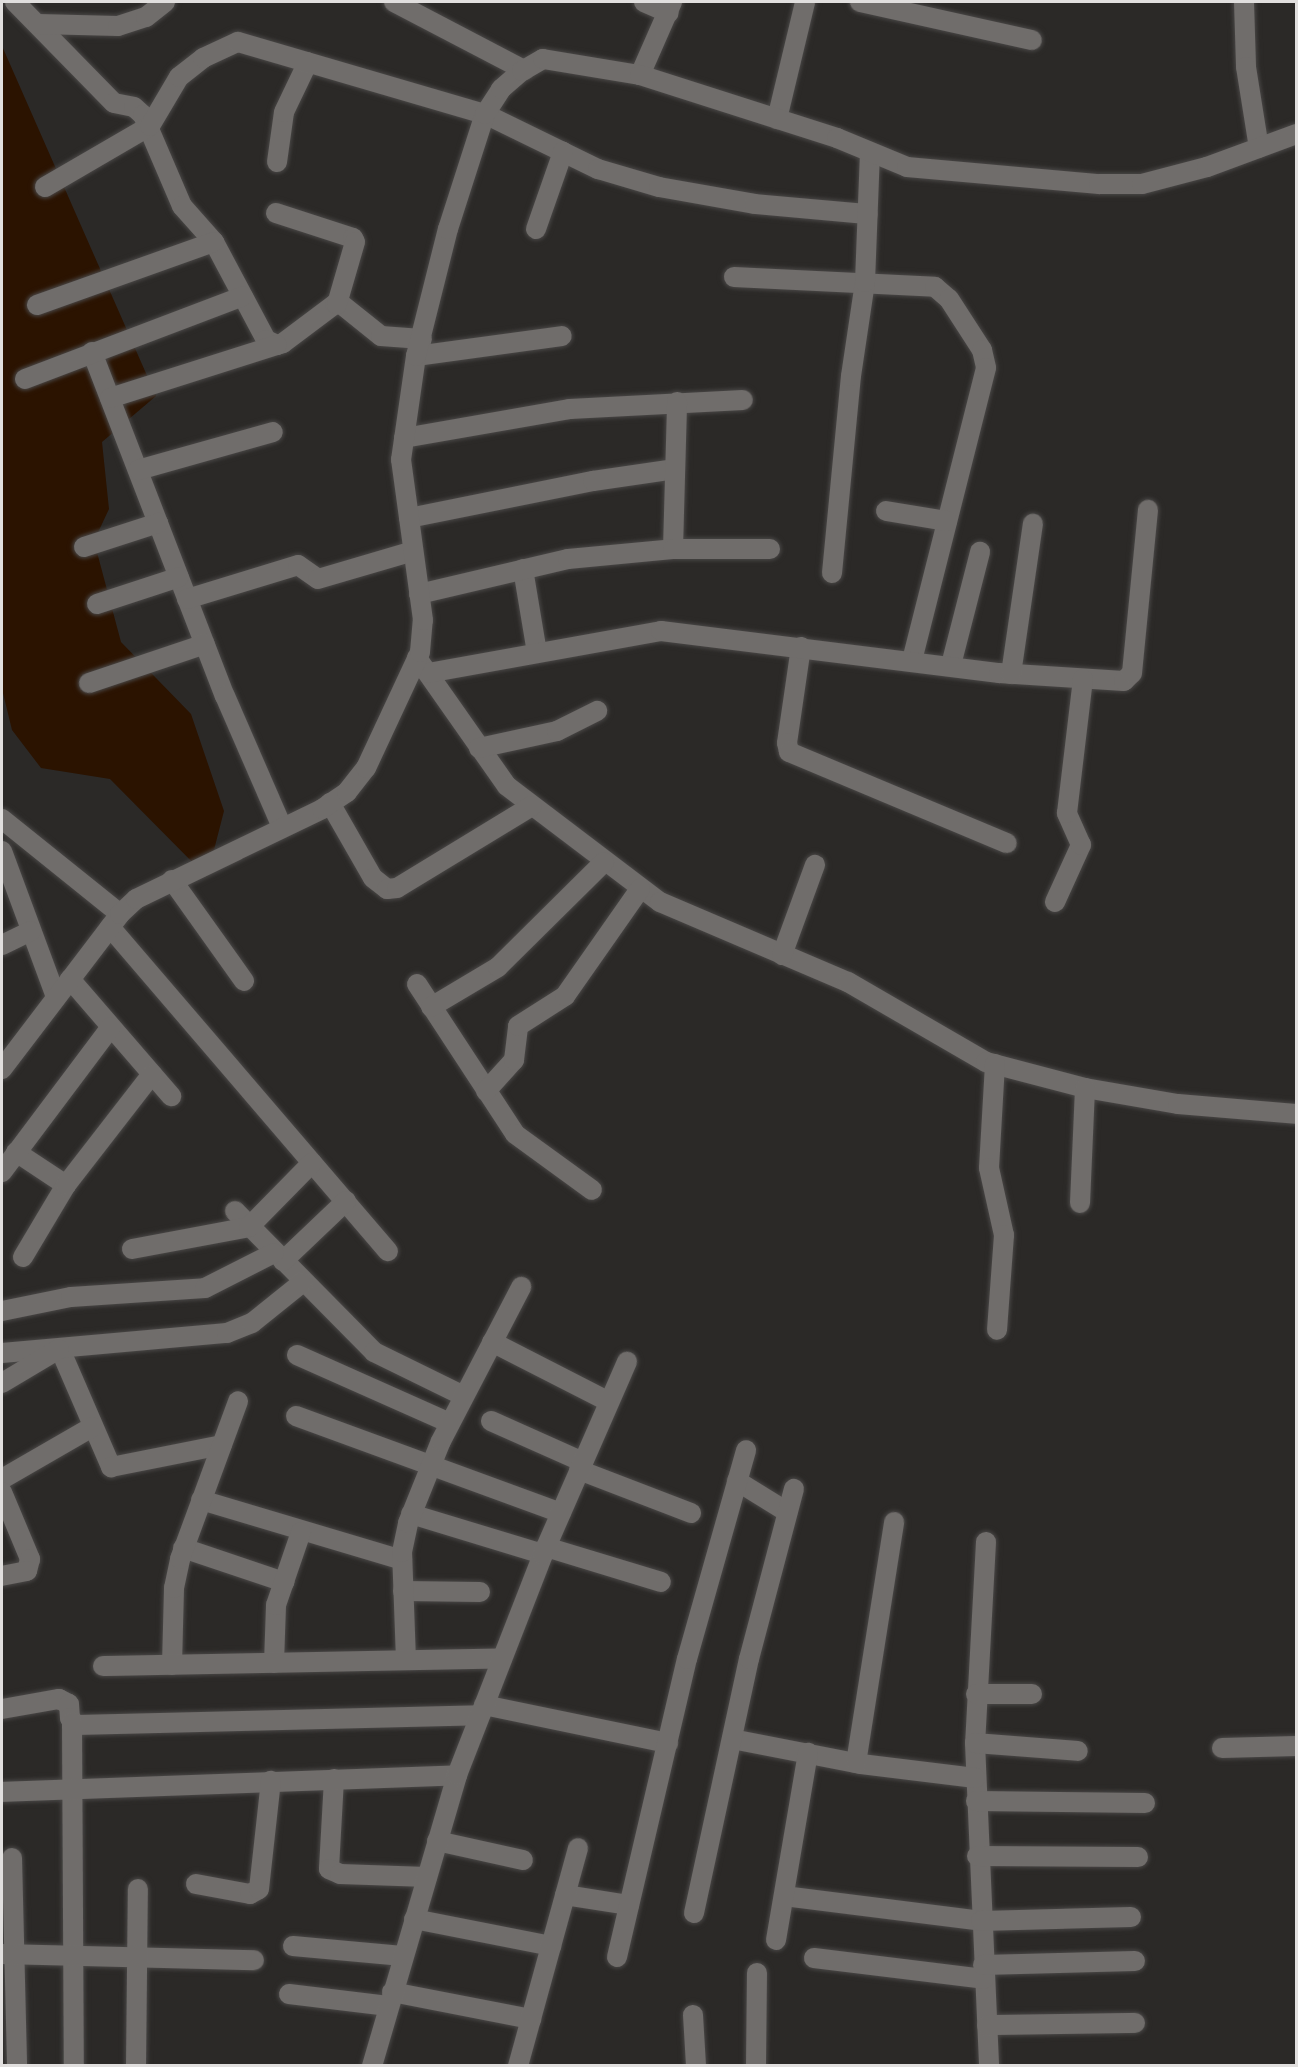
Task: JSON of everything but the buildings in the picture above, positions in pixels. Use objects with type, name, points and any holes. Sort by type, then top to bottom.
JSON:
[{"type":"street","points":[[15,2],[114,103],[134,107],[150,126],[182,206],[214,242],[266,340],[278,345]]},
{"type":"street","points":[[38,24],[118,26],[146,17],[165,2]]},
{"type":"street","points":[[394,2],[524,70]]},
{"type":"street","points":[[640,75],[670,7],[644,2]]},
{"type":"street","points":[[777,119],[805,2]]},
{"type":"street","points":[[860,2],[1032,40]]},
{"type":"street","points":[[1244,2],[1246,67],[1258,148]]},
{"type":"street","points":[[45,188],[150,126],[178,77],[225,46],[245,42],[485,114],[598,169],[658,188],[755,204],[868,214]]},
{"type":"street","points":[[2,1069],[115,920],[136,899],[330,803],[347,792],[366,768],[422,666],[423,620],[401,460],[419,348],[448,229],[485,114],[501,89],[524,70],[543,59],[640,75],[777,119],[907,167],[1142,184],[1207,167],[1296,134]]},
{"type":"street","points":[[277,162],[284,112],[308,62]]},
{"type":"street","points":[[536,229],[563,152]]},
{"type":"street","points":[[832,573],[850,376],[865,282],[870,154]]},
{"type":"street","points":[[110,398],[278,345],[337,304],[355,242],[353,238],[276,213]]},
{"type":"street","points":[[37,305],[214,242]]},
{"type":"street","points":[[734,277],[865,282],[940,289],[985,359],[912,660]]},
{"type":"street","points":[[25,379],[243,296]]},
{"type":"street","points":[[337,304],[381,336],[419,348],[562,336]]},
{"type":"street","points":[[92,352],[187,599],[282,827]]},
{"type":"street","points":[[404,438],[570,409],[743,400]]},
{"type":"street","points":[[672,549],[677,402]]},
{"type":"street","points":[[138,470],[273,432]]},
{"type":"street","points":[[409,519],[593,481],[675,470]]},
{"type":"street","points":[[422,666],[537,653],[661,632],[912,660],[1011,674],[1124,681],[1131,677],[1148,510]]},
{"type":"street","points":[[886,511],[947,521]]},
{"type":"street","points":[[84,547],[158,523]]},
{"type":"street","points":[[1011,674],[1033,524]]},
{"type":"street","points":[[419,594],[568,559],[672,549],[770,549]]},
{"type":"street","points":[[187,599],[292,566],[302,566],[318,579],[413,551]]},
{"type":"street","points":[[951,665],[980,552]]},
{"type":"street","points":[[523,568],[537,653]]},
{"type":"street","points":[[97,604],[179,577]]},
{"type":"street","points":[[89,683],[205,644]]},
{"type":"street","points":[[801,647],[789,752],[1007,843]]},
{"type":"street","points":[[422,666],[507,786],[640,890],[683,914],[848,982],[973,1056],[995,1064],[1084,1088],[1178,1104],[1296,1114]]},
{"type":"street","points":[[1055,902],[1082,842],[1067,813],[1083,679]]},
{"type":"street","points":[[479,748],[557,731],[597,711]]},
{"type":"street","points":[[330,803],[373,878],[387,889],[397,888],[532,806]]},
{"type":"street","points":[[2,819],[115,920],[312,1163],[388,1251]]},
{"type":"street","points":[[2,852],[5,872],[56,997]]},
{"type":"street","points":[[431,1007],[498,967],[604,862]]},
{"type":"street","points":[[782,955],[815,865]]},
{"type":"street","points":[[172,880],[244,981]]},
{"type":"street","points":[[486,1091],[514,1060],[518,1026],[565,996],[640,890]]},
{"type":"street","points":[[2,945],[31,931]]},
{"type":"street","points":[[70,979],[171,1096]]},
{"type":"street","points":[[417,984],[515,1134],[592,1190]]},
{"type":"street","points":[[2,1172],[111,1027]]},
{"type":"street","points":[[995,1064],[989,1168],[1004,1235],[997,1330]]},
{"type":"street","points":[[23,1257],[66,1185],[152,1074]]},
{"type":"street","points":[[1080,1203],[1084,1088]]},
{"type":"street","points":[[16,1152],[66,1185]]},
{"type":"street","points":[[132,1249],[249,1227],[312,1163]]},
{"type":"street","points":[[2,1311],[71,1297],[205,1288],[279,1257],[346,1201]]},
{"type":"street","points":[[235,1211],[374,1352],[464,1396]]},
{"type":"street","points":[[2,1353],[234,1332],[252,1323],[303,1282]]},
{"type":"street","points":[[405,1660],[402,1539],[450,1423],[521,1287]]},
{"type":"street","points":[[492,1342],[609,1402]]},
{"type":"street","points":[[2,1383],[63,1347]]},
{"type":"street","points":[[63,1347],[107,1463],[116,1468],[222,1444]]},
{"type":"street","points":[[297,1355],[450,1423]]},
{"type":"street","points":[[372,2066],[457,1774],[544,1551],[627,1362]]},
{"type":"street","points":[[172,1665],[174,1588],[183,1548],[238,1401]]},
{"type":"street","points":[[296,1416],[561,1513]]},
{"type":"street","points":[[491,1421],[581,1466],[691,1513]]},
{"type":"street","points":[[2,1479],[92,1428]]},
{"type":"street","points":[[617,1957],[668,1743],[746,1450]]},
{"type":"street","points":[[737,1481],[787,1512]]},
{"type":"street","points":[[694,1913],[732,1739],[794,1489]]},
{"type":"street","points":[[2,1492],[30,1559],[27,1571],[2,1576]]},
{"type":"street","points":[[201,1500],[301,1532],[402,1560]]},
{"type":"street","points":[[411,1514],[661,1582]]},
{"type":"street","points":[[856,1763],[894,1522]]},
{"type":"street","points":[[274,1663],[273,1619],[301,1532]]},
{"type":"street","points":[[986,1542],[976,1694],[975,1779],[989,2066]]},
{"type":"street","points":[[183,1548],[284,1582]]},
{"type":"street","points":[[403,1592],[480,1592]]},
{"type":"street","points":[[103,1666],[502,1658]]},
{"type":"street","points":[[976,1694],[1032,1694]]},
{"type":"street","points":[[2,1709],[59,1699],[69,1704],[72,1722],[70,1788],[74,2066]]},
{"type":"street","points":[[72,1722],[482,1710],[668,1743]]},
{"type":"street","points":[[732,1739],[856,1763],[975,1779]]},
{"type":"street","points":[[975,1743],[1078,1751]]},
{"type":"street","points":[[1222,1748],[1296,1746]]},
{"type":"street","points":[[776,1940],[808,1753]]},
{"type":"street","points":[[2,1792],[457,1774]]},
{"type":"street","points":[[334,1779],[329,1869],[340,1874],[427,1877]]},
{"type":"street","points":[[196,1884],[250,1894],[258,1889],[271,1781]]},
{"type":"street","points":[[976,1802],[1145,1803]]},
{"type":"street","points":[[437,1841],[523,1860]]},
{"type":"street","points":[[518,2066],[578,1848]]},
{"type":"street","points":[[977,1856],[1138,1857]]},
{"type":"street","points":[[12,1858],[7,1954],[8,2017],[17,2066]]},
{"type":"street","points":[[136,2066],[138,1889]]},
{"type":"street","points":[[565,1895],[629,1905]]},
{"type":"street","points":[[784,1896],[981,1921],[1131,1917]]},
{"type":"street","points":[[414,1918],[551,1946]]},
{"type":"street","points":[[293,1946],[403,1956]]},
{"type":"street","points":[[7,1954],[254,1960]]},
{"type":"street","points":[[814,1958],[984,1972],[1135,1961]]},
{"type":"street","points":[[756,2066],[757,1973]]},
{"type":"street","points":[[289,1994],[390,1999],[531,2019]]},
{"type":"street","points":[[693,2014],[696,2066]]},
{"type":"street","points":[[987,2025],[1135,2023]]},
{"type":"shaded area","points":[[2,46],[156,396],[102,442],[109,509],[94,541],[121,642],[191,714],[224,811],[207,877],[110,779],[41,768],[12,730],[2,689]]}]
